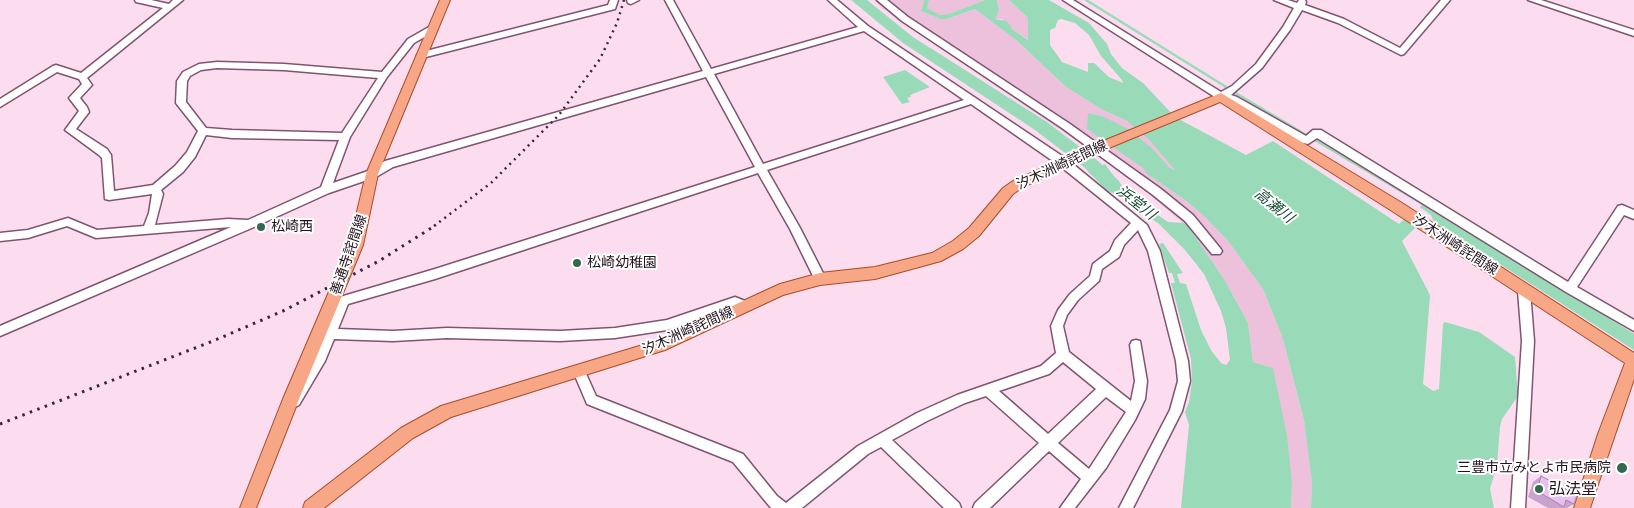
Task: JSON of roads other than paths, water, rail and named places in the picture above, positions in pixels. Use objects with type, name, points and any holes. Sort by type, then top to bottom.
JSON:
[{"type":"main road","name":"善通寺詫間線","points":[[248,508],[284,416],[356,245],[372,174],[445,0]]},
{"type":"main road","name":"汐木洲崎詫間線","points":[[311,508],[407,433],[447,412],[660,346],[780,290],[820,279],[875,273],[936,257],[958,245],[974,232],[1013,188],[1034,176],[1226,94],[1524,291],[1634,359]]},
{"type":"main road","points":[[1582,508],[1606,434],[1634,359]]},
{"type":"street","points":[[139,0],[170,7]]},
{"type":"street","points":[[82,78],[179,0]]},
{"type":"street","points":[[422,56],[612,7],[614,0]]},
{"type":"street","points":[[668,0],[760,169],[795,228],[820,279]]},
{"type":"street","points":[[832,0],[864,28],[974,100],[1064,163],[1143,228],[1154,251],[1182,361],[1184,381],[1176,411],[1126,508]]},
{"type":"street","points":[[880,0],[1066,126],[1171,203],[1197,227],[1216,251]]},
{"type":"street","points":[[1067,0],[1294,135],[1312,138],[1318,133],[1570,289],[1634,326]]},
{"type":"street","points":[[1278,0],[1301,3],[1401,52],[1446,0]]},
{"type":"street","points":[[1532,0],[1634,33]]},
{"type":"street","points":[[1226,94],[1259,66],[1287,28],[1301,3]]},
{"type":"street","points":[[0,331],[325,190],[372,174],[389,164],[864,28]]},
{"type":"street","points":[[325,190],[345,137],[384,75],[411,41],[432,29]]},
{"type":"street","points":[[345,137],[232,134],[203,131],[181,103],[180,89],[182,81],[186,74],[199,67],[243,65],[384,75]]},
{"type":"street","points":[[0,104],[56,68],[82,78],[87,85],[74,98],[84,109],[84,112],[70,130],[103,152],[107,158],[109,196],[156,189],[185,161],[203,131]]},
{"type":"street","points":[[284,416],[307,382],[344,300],[435,274],[974,100]]},
{"type":"street","points":[[148,229],[158,194],[156,189]]},
{"type":"street","points":[[1570,289],[1622,209],[1634,215]]},
{"type":"street","points":[[0,238],[28,234],[68,222],[96,234],[228,223],[250,224]]},
{"type":"street","points":[[1133,410],[1062,355],[1056,326],[1074,297],[1095,278],[1097,267],[1115,254],[1119,242],[1138,223]]},
{"type":"street","points":[[1518,508],[1528,341],[1524,291]]},
{"type":"street","points":[[330,334],[393,336],[447,333],[560,336],[615,333],[667,325],[735,302],[746,306]]},
{"type":"street","points":[[1067,508],[1089,478],[1139,399],[1141,381],[1136,345]]},
{"type":"street","points":[[791,508],[842,467],[882,439],[961,399],[1045,370],[1062,355]]},
{"type":"street","points":[[579,371],[591,400],[738,458],[772,501],[782,508]]},
{"type":"street","points":[[980,508],[1104,388]]},
{"type":"street","points":[[988,390],[1089,478]]},
{"type":"street","points":[[882,439],[954,508]]},
{"type":"water","name":"高瀬川","points":[[924,0],[929,0],[927,8],[940,15],[949,14],[985,0],[997,0],[999,10],[995,19],[1007,21],[1012,29],[1028,40],[1028,18],[1009,0],[1049,0],[1089,23],[1107,44],[1111,54],[1122,68],[1143,83],[1175,117],[1246,155],[1273,141],[1399,224],[1406,217],[1418,225],[1402,241],[1430,295],[1423,384],[1433,391],[1439,389],[1443,324],[1445,322],[1479,332],[1515,357],[1518,396],[1502,419],[1500,427],[1497,465],[1490,489],[1494,508],[1311,508],[1312,483],[1304,420],[1283,339],[1263,289],[1228,241],[1204,216],[1185,200],[1147,174],[1143,168],[1087,129],[1088,113],[1102,116],[1128,129],[1153,149],[1169,167],[1176,171],[1150,141],[1127,121],[1103,110],[1066,87],[1016,40],[975,9],[947,19],[940,19],[921,11]],"holes":[[[1061,19],[1075,23],[1089,35],[1101,56],[1123,83],[1109,77],[1094,63],[1088,63],[1088,72],[1062,62],[1050,45],[1050,30],[1055,28],[1058,20]]]},
{"type":"water","points":[[905,70],[930,87],[910,95],[911,97],[907,98],[910,102],[902,104],[883,77]]},
{"type":"water","points":[[1105,164],[1125,192],[1168,222],[1184,223],[1190,229],[1224,279],[1248,323],[1253,362],[1273,368],[1287,436],[1292,483],[1291,508],[1181,508],[1189,425],[1185,412],[1189,402],[1192,381],[1191,359],[1171,283],[1175,283],[1172,273],[1169,273],[1159,244],[1163,243],[1183,273],[1177,274],[1180,283],[1186,284],[1201,330],[1211,350],[1221,363],[1226,365],[1230,360],[1226,328],[1221,311],[1204,274],[1185,250],[1158,223],[1143,214],[1088,172]]},
{"type":"water","points":[[1426,201],[1634,334],[1634,350],[1434,222],[1431,215],[1420,207]]},
{"type":"waterway","name":"浜堂川","points":[[858,0],[908,40],[1041,126],[1091,164],[1113,186]]},
{"type":"waterway","points":[[1086,0],[1239,95],[1426,206]]},
{"type":"railway","points":[[434,226],[491,183],[559,115],[600,59],[617,23],[624,0]]},
{"type":"railway","points":[[0,424],[213,341],[283,311],[379,261],[436,225]]},
{"type":"place","name":"松崎西","points":[[261,227]]},
{"type":"place","name":"松崎幼稚園","points":[[577,263]]},
{"type":"place","name":"三豊市立みとよ市民病院","points":[[1622,468]]},
{"type":"place","name":"弘法堂","points":[[1539,489]]}]
